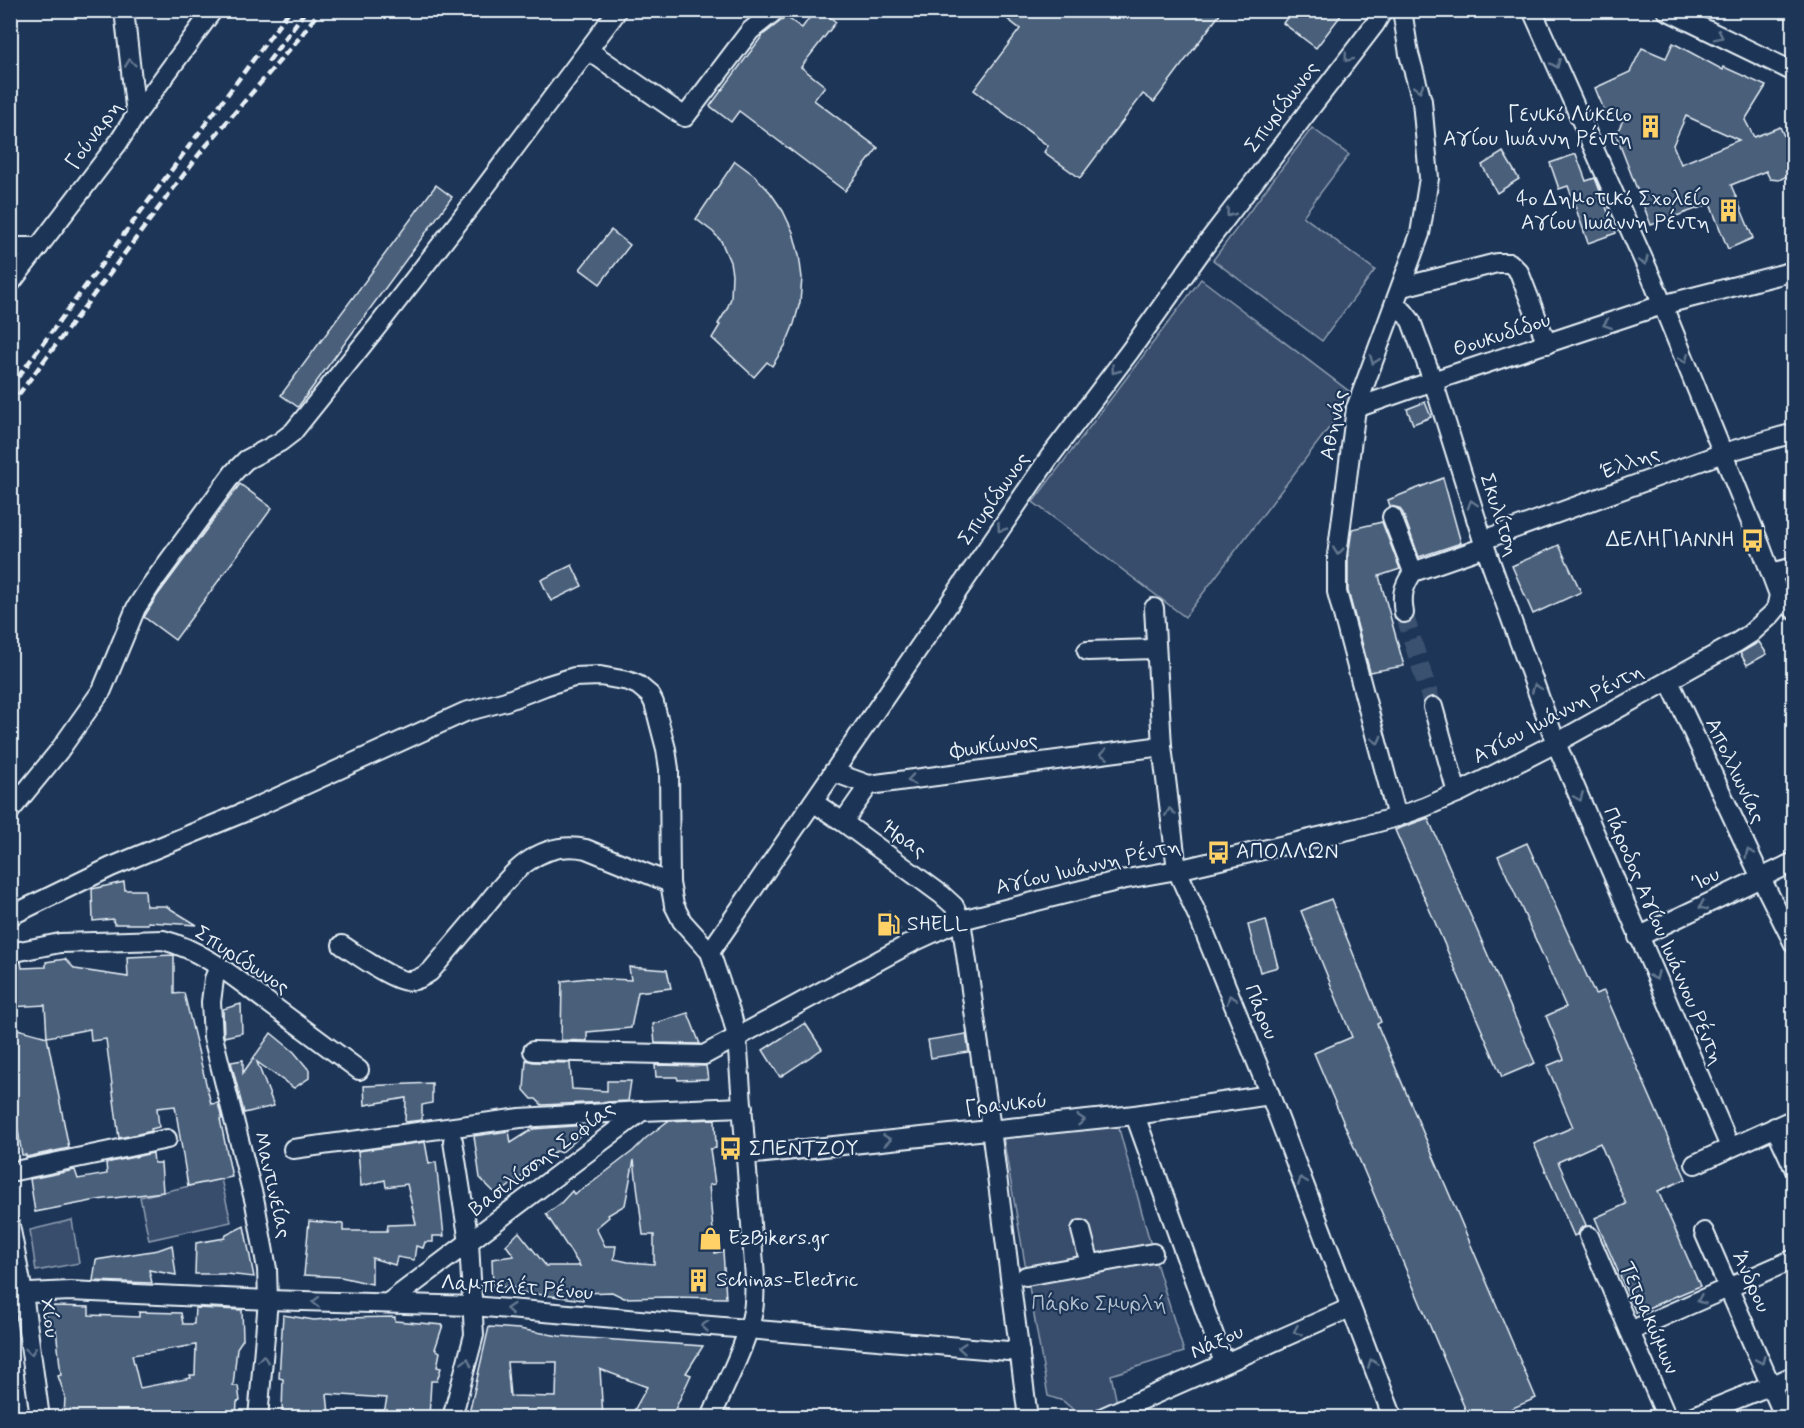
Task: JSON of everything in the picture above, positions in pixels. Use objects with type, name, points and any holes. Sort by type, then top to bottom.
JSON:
[{"type":"street","points":[[124,10],[136,115]]},
{"type":"street","name":"Γούναρη","points":[[10,284],[118,143],[213,10]]},
{"type":"street","points":[[588,50],[685,117],[750,30],[776,10]]},
{"type":"street","name":"Σπυρίδωνος","points":[[710,952],[1049,458],[1130,351],[1207,243],[1375,24],[1383,10]]},
{"type":"street","name":"Αθηνάς","points":[[1397,817],[1337,592],[1337,556],[1356,408],[1420,234],[1429,178],[1422,101],[1409,54],[1402,10]]},
{"type":"street","points":[[1532,10],[1662,305],[1779,595],[1794,610]]},
{"type":"street","points":[[1666,10],[1794,72]]},
{"type":"street","points":[[10,811],[59,751],[102,690],[136,608],[234,472],[246,460],[293,432],[457,225],[615,14]]},
{"type":"street","points":[[10,247],[39,247]]},
{"type":"street","points":[[1402,287],[1497,263],[1510,263],[1519,272],[1547,344]]},
{"type":"street","name":"Θουκυδίδου","points":[[1356,408],[1662,305],[1794,271]]},
{"type":"street","name":"Σκυλίτση","points":[[1395,306],[1411,321],[1433,381],[1484,544],[1556,743]]},
{"type":"street","name":"Έλλης","points":[[1413,572],[1723,453],[1794,433]]},
{"type":"street","points":[[1392,517],[1413,572],[1403,588],[1404,613]]},
{"type":"street","points":[[1771,573],[1794,567]]},
{"type":"street","name":"Αγίου Ιωάννη Ρέντη","points":[[532,1052],[704,1055],[911,943],[961,920],[1121,880],[1178,870],[1309,840],[1397,817],[1457,793],[1556,743],[1750,634],[1776,609],[1779,595]]},
{"type":"street","name":"Πάρου","points":[[1154,608],[1162,746],[1178,870],[1269,1095],[1393,1418]]},
{"type":"street","points":[[1087,651],[1155,649]]},
{"type":"street","points":[[10,916],[111,867],[252,809],[465,712],[506,701],[574,677],[618,679],[638,685],[650,695],[654,703],[661,725],[669,769],[670,883],[677,913],[688,929],[710,952],[737,1037],[755,1278],[753,1311],[748,1330],[711,1418]]},
{"type":"street","name":"Απολλωνίας","points":[[1669,681],[1794,944]]},
{"type":"street","points":[[1433,707],[1457,793]]},
{"type":"street","name":"Πάροδος Αγίου Ιωάννου Ρέντη","points":[[1556,743],[1730,1147]]},
{"type":"street","name":"Φωκίωνος","points":[[833,772],[869,785],[1162,746]]},
{"type":"street","points":[[843,822],[869,785]]},
{"type":"street","name":"Ήρας","points":[[813,801],[942,895],[954,906],[961,920]]},
{"type":"street","points":[[342,945],[396,978],[408,981],[418,979],[430,972],[518,868],[546,852],[560,848],[586,849],[670,883]]},
{"type":"street","name":"Ίου","points":[[1638,937],[1794,862]]},
{"type":"street","points":[[961,920],[991,1129],[1028,1418]]},
{"type":"street","name":"Σπυρίδωνος","points":[[10,953],[60,943],[163,940],[188,948],[219,967],[359,1070]]},
{"type":"street","name":"Μαντινείας","points":[[219,967],[214,979],[211,1002],[213,1037],[255,1203],[267,1269],[268,1300],[258,1418]]},
{"type":"street","name":"Γρανικού","points":[[746,1155],[1135,1115],[1269,1095]]},
{"type":"street","name":"Βασιλίσσης Σοφίας","points":[[388,1304],[642,1111],[743,1107]]},
{"type":"street","points":[[293,1149],[520,1119],[642,1111]]},
{"type":"street","points":[[1135,1115],[1224,1363]]},
{"type":"street","points":[[1695,1164],[1794,1119]]},
{"type":"street","points":[[1775,1127],[1794,1168]]},
{"type":"street","points":[[10,1172],[168,1139]]},
{"type":"street","points":[[452,1418],[474,1335],[469,1242],[453,1141]]},
{"type":"street","name":"Χίου","points":[[10,1225],[17,1294],[40,1418]]},
{"type":"street","points":[[1081,1230],[1090,1264]]},
{"type":"street","name":"Άνδρου","points":[[1704,1232],[1785,1418]]},
{"type":"street","name":"Τετρακώμων","points":[[1589,1236],[1667,1418]]},
{"type":"street","points":[[1026,1276],[1153,1253]]},
{"type":"street","points":[[1630,1331],[1794,1259]]},
{"type":"street","name":"Λαμπελέτ Ρένου","points":[[17,1294],[70,1292],[473,1306],[1020,1352]]},
{"type":"street","name":"Νάξου","points":[[1101,1418],[1350,1308]]},
{"type":"street","points":[[1689,1418],[1794,1376]]},
{"type":"green space","points":[[1312,128],[1349,155],[1303,216],[1375,270],[1322,341],[1213,260]]},
{"type":"green space","points":[[1201,279],[1354,395],[1185,617],[1033,502]]},
{"type":"green space","name":"Πάρκο Σµυρλή","points":[[1118,1125],[1153,1253],[1184,1352],[1111,1375],[1117,1403],[1082,1417],[1063,1401],[1048,1396],[1003,1137]]},
{"type":"green space","points":[[221,1179],[231,1222],[149,1240],[140,1197]]},
{"type":"green space","points":[[72,1220],[79,1263],[36,1271],[30,1230]]},
{"type":"building","points":[[815,10],[821,10],[836,22],[801,67],[825,86],[814,100],[878,148],[845,191],[739,111],[731,122],[710,106],[763,35],[786,17],[802,28]]},
{"type":"building","points":[[996,10],[1223,10],[1154,102],[1143,94],[1080,178],[1044,152],[1048,146],[974,90],[1020,29]]},
{"type":"building","points":[[1293,10],[1345,10],[1316,48],[1283,23]]},
{"type":"building","points":[[1673,43],[1723,70],[1724,67],[1766,86],[1745,120],[1754,137],[1780,127],[1794,159],[1794,170],[1779,180],[1770,179],[1766,171],[1731,185],[1753,238],[1728,249],[1710,204],[1651,225],[1616,135],[1623,120],[1605,112],[1595,88],[1630,72],[1642,48],[1666,58]],"holes":[[[1686,116],[1739,140],[1681,164],[1673,145]]]},
{"type":"building","points":[[1503,152],[1519,179],[1497,193],[1482,165]]},
{"type":"building","points":[[1576,154],[1586,181],[1595,178],[1616,233],[1588,243],[1568,186],[1559,189],[1550,163]]},
{"type":"building","points":[[735,161],[754,175],[783,211],[793,232],[802,278],[800,302],[785,346],[772,366],[767,362],[754,377],[712,338],[731,298],[732,274],[730,262],[721,241],[696,219]]},
{"type":"building","points":[[436,185],[452,197],[298,407],[281,395]]},
{"type":"building","points":[[611,230],[630,245],[600,284],[580,269]]},
{"type":"building","points":[[1425,402],[1431,417],[1413,424],[1407,409]]},
{"type":"building","points":[[1443,478],[1461,543],[1419,557],[1403,513],[1399,508],[1390,506],[1388,500]]},
{"type":"building","points":[[240,484],[272,508],[175,640],[144,617]]},
{"type":"building","points":[[1382,522],[1400,569],[1379,576],[1404,666],[1370,672],[1348,591],[1348,557],[1352,529]]},
{"type":"building","points":[[1559,545],[1581,592],[1533,614],[1512,566]]},
{"type":"building","points":[[572,565],[582,586],[551,601],[541,580]]},
{"type":"building","points":[[1759,642],[1767,654],[1747,665],[1740,653]]},
{"type":"building","points":[[1428,818],[1535,1063],[1502,1077],[1395,830]]},
{"type":"building","points":[[1527,843],[1595,994],[1604,991],[1686,1179],[1658,1191],[1700,1286],[1636,1313],[1595,1218],[1626,1204],[1600,1143],[1558,1162],[1586,1225],[1574,1236],[1534,1144],[1573,1127],[1547,1066],[1564,1059],[1546,1016],[1566,1007],[1498,856]]},
{"type":"building","points":[[124,882],[125,890],[145,890],[146,906],[166,906],[197,925],[148,922],[148,924],[114,924],[113,919],[93,921],[92,889]]},
{"type":"building","points":[[1331,899],[1381,1022],[1377,1024],[1536,1398],[1490,1418],[1469,1418],[1314,1053],[1352,1037],[1301,911]]},
{"type":"building","name":"SHELL","points":[[889,911],[900,929],[889,936],[878,918]]},
{"type":"building","points":[[1266,920],[1278,967],[1260,972],[1248,925]]},
{"type":"building","points":[[174,955],[174,994],[184,993],[211,1104],[218,1103],[232,1177],[188,1186],[175,1106],[157,1108],[159,1127],[151,1129],[152,1131],[119,1138],[106,1039],[91,1041],[90,1029],[47,1037],[45,1005],[10,1007],[10,964],[21,962],[22,968],[46,967],[46,962],[65,959],[75,969],[128,977],[127,957]]},
{"type":"building","points":[[629,967],[667,970],[671,988],[638,992],[631,1028],[587,1032],[587,1041],[561,1040],[562,981],[588,978],[631,980]]},
{"type":"building","points":[[241,1004],[242,1033],[224,1037],[223,1009]]},
{"type":"building","points":[[688,1013],[700,1044],[655,1043],[653,1024]]},
{"type":"building","points":[[805,1023],[822,1049],[780,1077],[763,1050]]},
{"type":"building","points":[[10,1027],[47,1037],[69,1148],[26,1157],[22,1155],[10,1081]]},
{"type":"building","points":[[271,1033],[294,1052],[309,1070],[309,1078],[294,1088],[257,1062],[274,1106],[244,1113],[231,1062],[243,1060],[243,1073]]},
{"type":"building","points":[[966,1034],[969,1052],[931,1058],[928,1040]]},
{"type":"building","points":[[526,1060],[570,1063],[572,1089],[607,1091],[607,1081],[631,1081],[628,1101],[542,1105],[524,1090]]},
{"type":"building","points":[[655,1065],[706,1066],[708,1079],[678,1080],[677,1077],[656,1077]]},
{"type":"building","points":[[432,1083],[432,1103],[422,1105],[422,1120],[405,1122],[406,1098],[365,1105],[364,1086]]},
{"type":"building","points":[[715,1119],[716,1148],[710,1149],[715,1184],[709,1185],[715,1253],[723,1251],[726,1298],[624,1298],[612,1292],[584,1293],[583,1300],[520,1292],[520,1288],[493,1286],[492,1259],[514,1256],[506,1245],[519,1232],[546,1266],[580,1266],[546,1214],[572,1191],[574,1194],[589,1185],[668,1121]],"holes":[[[634,1160],[643,1235],[654,1235],[654,1264],[614,1259],[616,1246],[605,1246],[596,1228],[609,1217],[608,1215],[625,1205]]]},
{"type":"building","points":[[588,1125],[561,1153],[556,1151],[497,1195],[480,1178],[474,1136],[509,1131],[511,1143],[533,1129]]},
{"type":"building","points":[[425,1142],[429,1164],[436,1162],[444,1236],[433,1236],[433,1242],[425,1242],[423,1248],[416,1246],[414,1260],[397,1257],[395,1265],[372,1258],[372,1284],[341,1277],[304,1275],[309,1221],[343,1224],[343,1231],[387,1231],[388,1225],[416,1224],[407,1184],[386,1187],[385,1180],[361,1186],[358,1151]]},
{"type":"building","points":[[153,1153],[154,1163],[161,1163],[163,1192],[97,1200],[35,1212],[30,1179],[75,1170],[78,1179],[107,1174],[106,1163]]},
{"type":"building","points":[[244,1226],[254,1277],[195,1274],[196,1243],[225,1238],[226,1235]]},
{"type":"building","points":[[172,1245],[176,1275],[149,1270],[152,1283],[93,1281],[96,1260],[158,1250]]},
{"type":"building","points":[[54,1306],[89,1307],[89,1315],[139,1317],[139,1312],[181,1313],[183,1324],[194,1324],[195,1308],[242,1310],[243,1339],[237,1348],[233,1386],[238,1386],[240,1401],[237,1402],[236,1418],[64,1418],[65,1396],[58,1376],[61,1375],[56,1329],[49,1329],[45,1313]],"holes":[[[196,1345],[195,1375],[190,1375],[191,1378],[140,1388],[132,1355]]]},
{"type":"building","points":[[283,1315],[314,1320],[395,1317],[395,1321],[443,1325],[435,1349],[440,1352],[437,1367],[441,1368],[437,1381],[431,1381],[429,1418],[383,1418],[387,1398],[327,1394],[329,1414],[282,1412],[283,1379],[279,1378]]},
{"type":"building","points":[[489,1327],[519,1329],[559,1336],[703,1346],[686,1373],[691,1375],[671,1418],[630,1418],[647,1387],[600,1369],[603,1418],[468,1418]],"holes":[[[507,1362],[557,1362],[556,1397],[510,1396]]]},
{"type":"tunnel","points":[[1404,613],[1433,707]]},
{"type":"railway","points":[[10,388],[290,10]]},
{"type":"railway","points":[[268,62],[306,10]]},
{"type":"railway","points":[[10,406],[200,153],[301,36],[320,10]]},
{"type":"place","name":"Γενικό Λύκειο Αγίου Ιωάννη Ρέντη","points":[[1650,127]]},
{"type":"place","name":"4ο Δημοτικό Σχολείο Αγίου Ιωάννη Ρέντη","points":[[1728,211]]},
{"type":"place","name":"ΔΕΛΗΓΙΑΝΝΗ","points":[[1753,540]]},
{"type":"place","name":"ΑΠΟΛΛΩΝ","points":[[1218,852]]},
{"type":"place","name":"SHELL","points":[[889,924]]},
{"type":"place","name":"ΣΠΕΝΤΖΟΥ","points":[[731,1149]]},
{"type":"place","name":"EzBikers.gr","points":[[710,1238]]},
{"type":"place","name":"Schinas-Electric","points":[[698,1280]]}]
